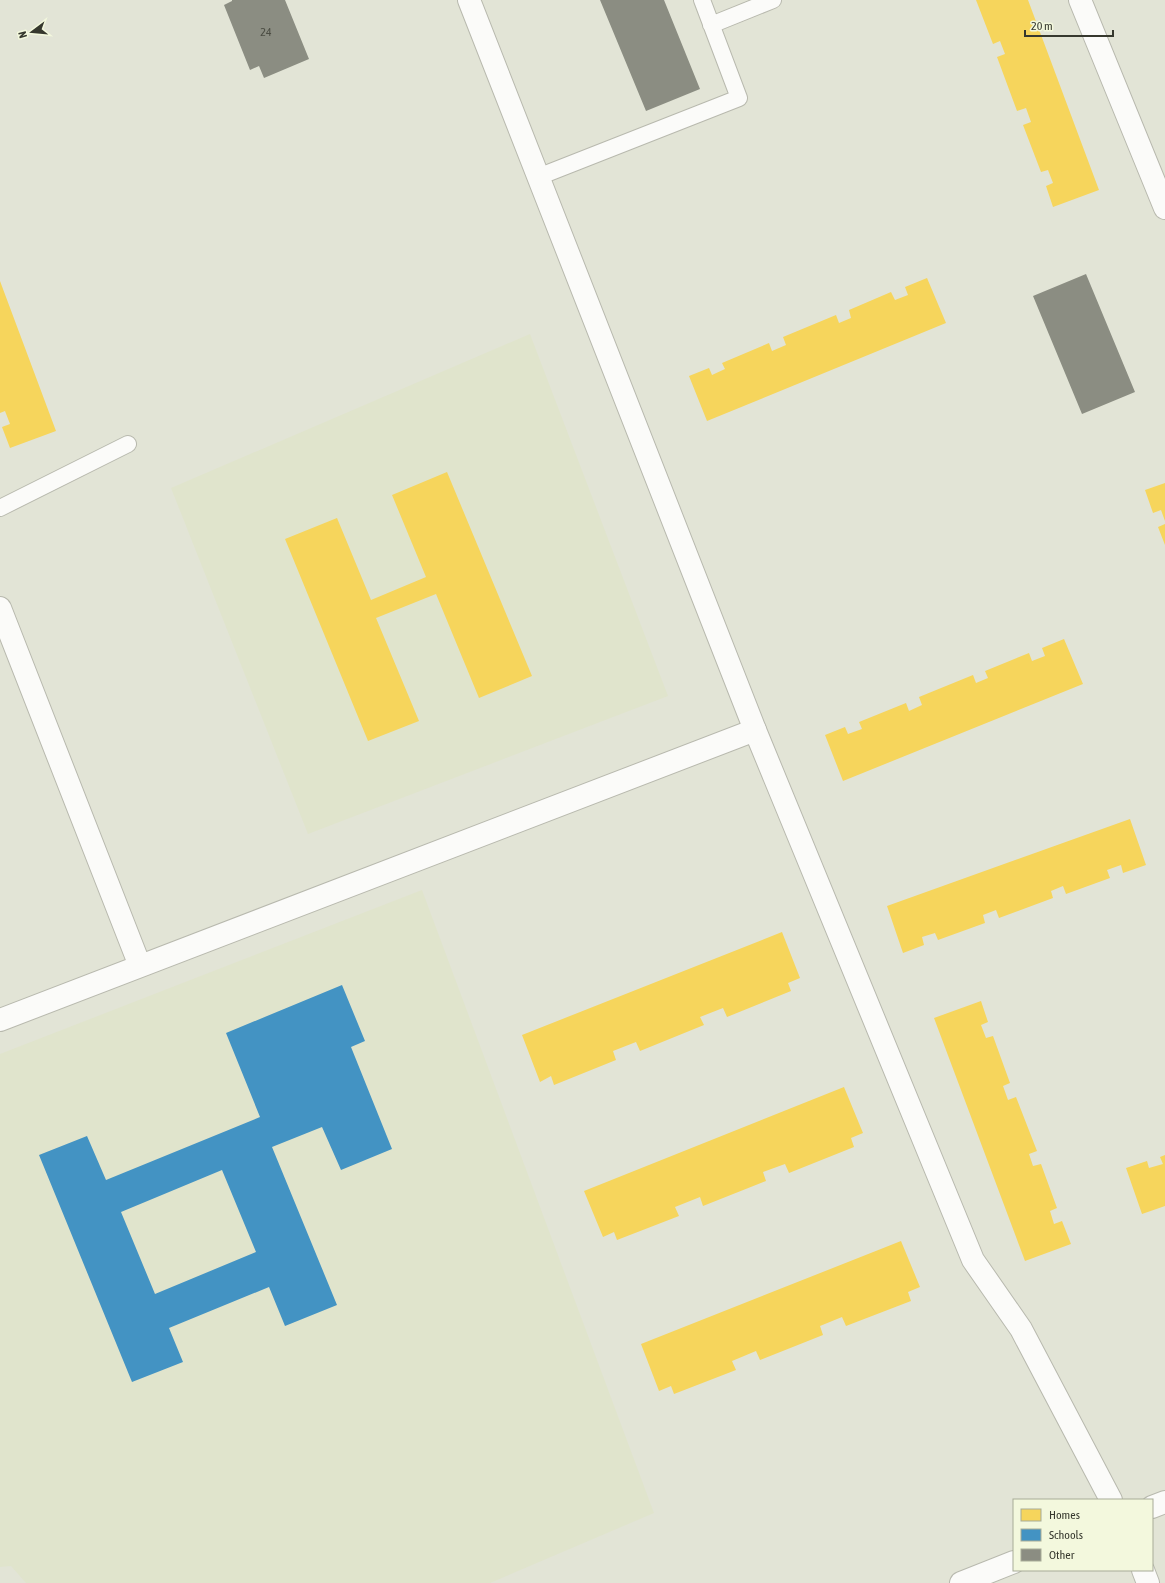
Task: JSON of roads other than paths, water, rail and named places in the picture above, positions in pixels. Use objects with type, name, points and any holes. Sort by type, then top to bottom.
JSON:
[{"type":"street","points":[[469,0],[755,730],[973,1260],[1021,1328],[1110,1499]]},
{"type":"street","points":[[1080,0],[1165,208]]},
{"type":"street","points":[[0,608],[140,966]]},
{"type":"street","points":[[0,1020],[755,730]]},
{"type":"street","points":[[1153,1507],[1165,1502]]},
{"type":"street","points":[[961,1583],[1013,1562]]},
{"type":"street","points":[[1143,1571],[1148,1583]]},
{"type":"lane","points":[[538,177],[739,98],[702,0]]},
{"type":"lane","points":[[712,25],[773,0]]},
{"type":"lane","points":[[0,508],[128,444]]}]
